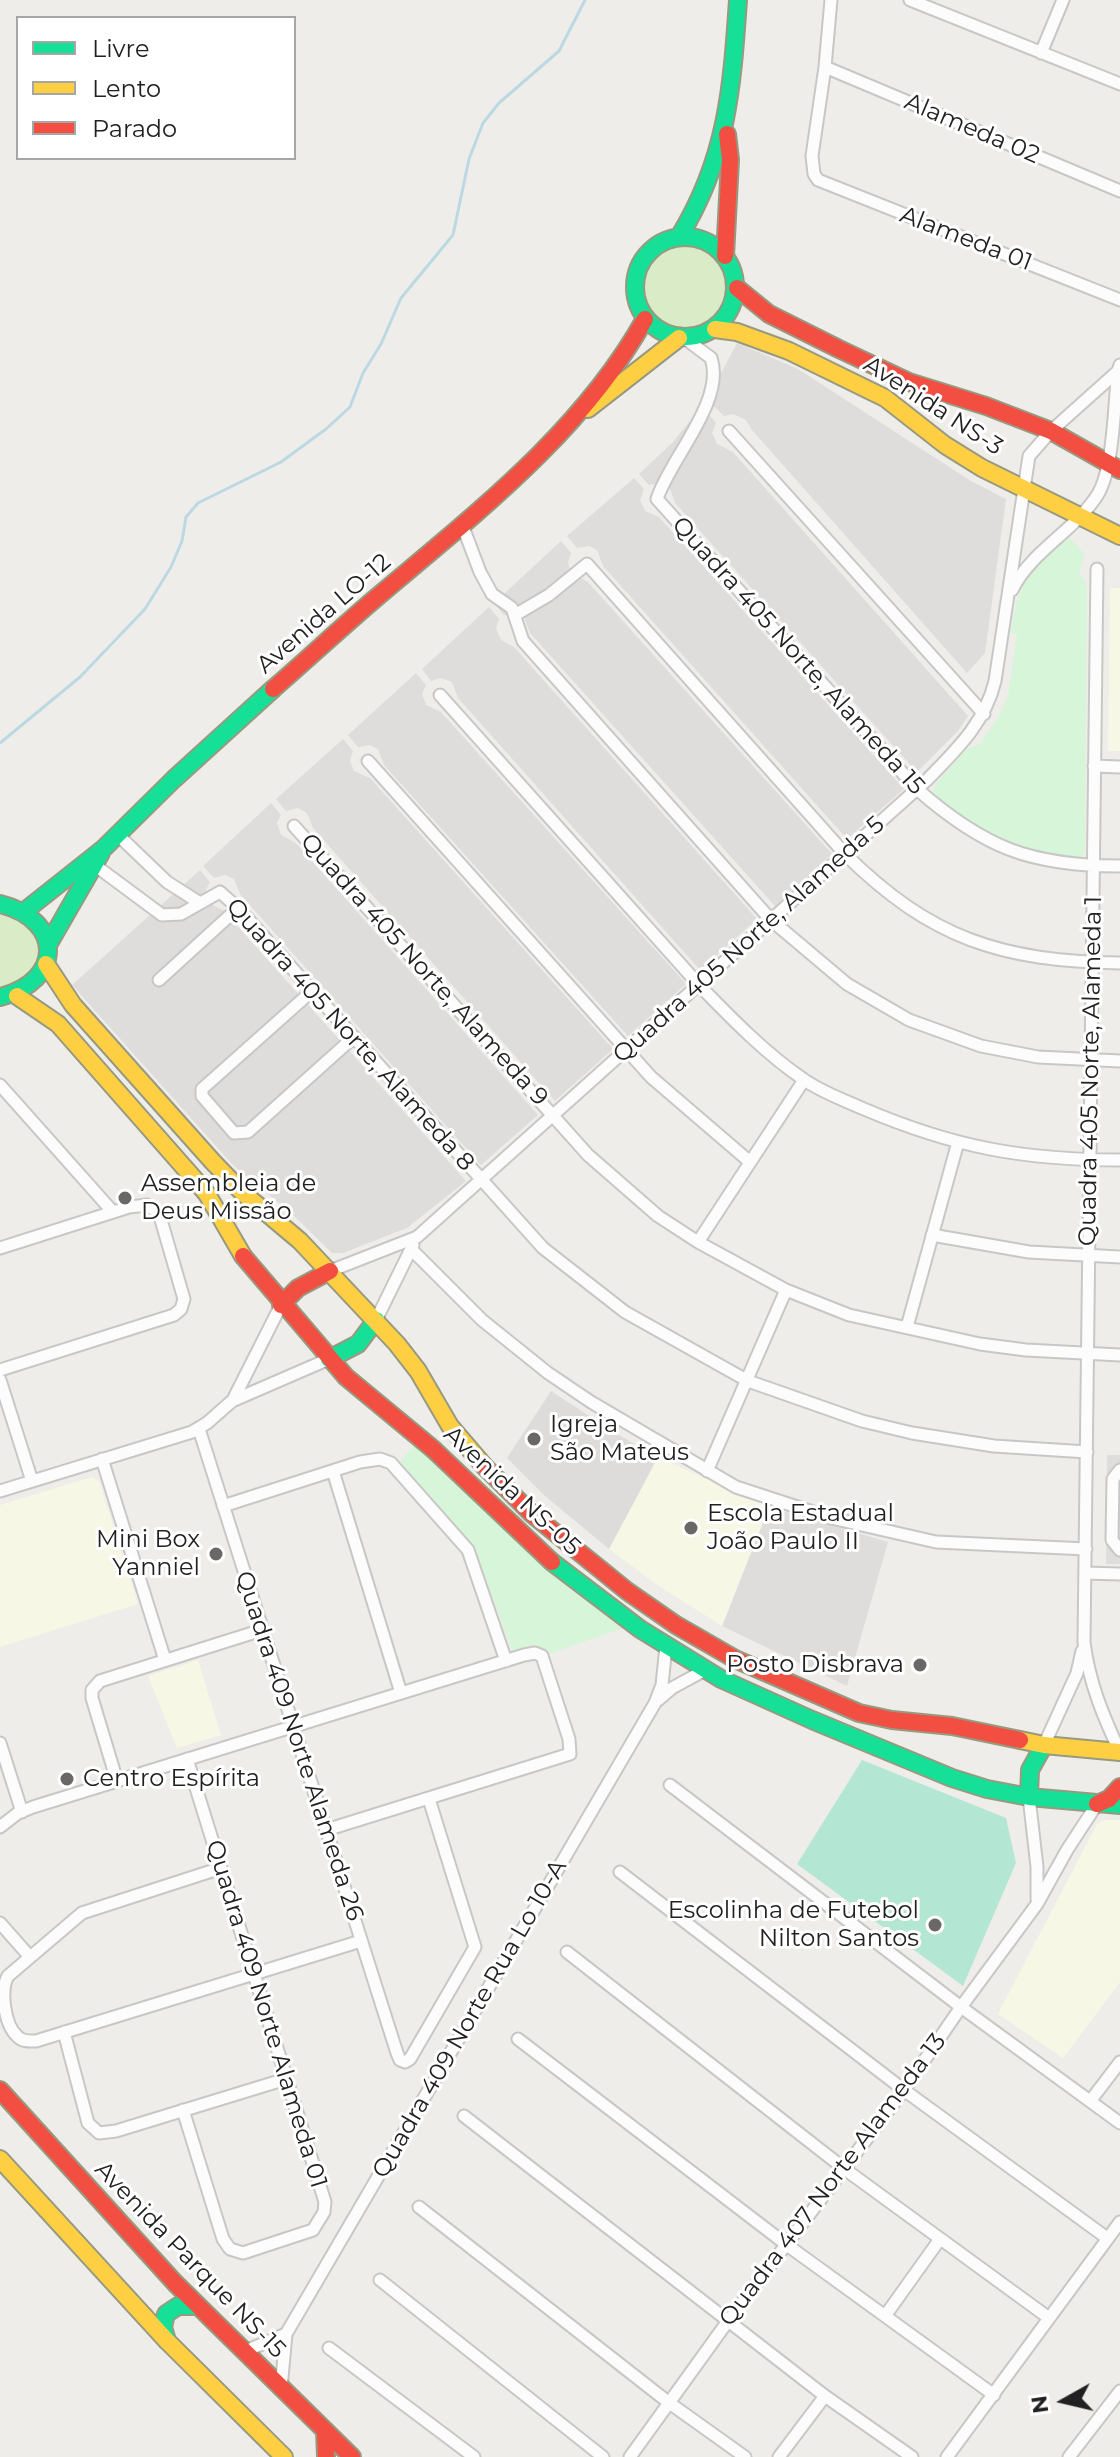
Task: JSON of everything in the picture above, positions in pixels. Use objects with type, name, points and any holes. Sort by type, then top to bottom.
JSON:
[{"type":"street","points":[[679,237],[706,192],[726,124],[738,0]]},
{"type":"street","points":[[825,67],[831,0]]},
{"type":"street","points":[[910,0],[1120,84]]},
{"type":"street","points":[[1041,53],[1063,0]]},
{"type":"street","name":"Alameda 01","points":[[825,67],[812,156],[814,174],[823,182],[1120,300]]},
{"type":"street","name":"Alameda 02","points":[[825,67],[1120,191]]},
{"type":"street","points":[[725,256],[712,244],[696,237],[679,237],[654,247],[637,271],[637,304],[645,319],[666,334],[681,337],[715,329],[730,310],[737,288],[725,256],[730,160],[726,124]]},
{"type":"street","name":"Avenida NS-3","points":[[737,288],[769,314],[909,382],[986,406],[1051,431],[1114,467]]},
{"type":"street","name":"Avenida LO-12","points":[[26,910],[103,849],[268,694],[383,592],[463,527],[576,416],[625,355],[645,319]]},
{"type":"street","name":"Avenida NS-3","points":[[715,329],[737,332],[789,351],[885,398],[945,445],[982,468],[1120,536]]},
{"type":"street","name":"Avenida LO-12","points":[[576,416],[620,388],[658,351],[681,337]]},
{"type":"street","name":"Quadra 405 Norte, Alameda 15","points":[[681,337],[711,358],[715,374],[696,428],[664,481],[657,499],[917,789],[960,825],[998,846],[1038,859],[1120,866]]},
{"type":"street","name":"Quadra 405 Norte, Alameda 5","points":[[417,1237],[917,789],[961,745],[984,714],[995,681],[1029,456],[1051,431],[1119,368]]},
{"type":"street","name":"Quadra 405 Norte, Alameda 5","points":[[1008,598],[1026,566],[1080,515],[1100,492],[1114,467],[1119,368]]},
{"type":"street","points":[[729,431],[984,714]]},
{"type":"street","points":[[463,527],[480,572],[492,594],[512,608],[523,641],[771,920],[847,984],[909,1020],[991,1049],[1032,1057],[1120,1061]]},
{"type":"street","points":[[515,615],[549,595],[587,564],[845,854],[901,903],[953,933],[1020,955],[1120,963]]},
{"type":"street","name":"Quadra 405 Norte, Alameda 1","points":[[1084,1642],[1097,569]]},
{"type":"street","points":[[440,695],[699,985],[738,1025],[804,1080],[887,1118],[958,1142],[1015,1155],[1120,1160]]},
{"type":"street","points":[[368,761],[626,1050],[685,1109],[750,1162]]},
{"type":"street","points":[[1094,766],[1120,767]]},
{"type":"street","name":"Quadra 405 Norte, Alameda 9","points":[[294,826],[588,1155],[658,1216],[698,1242],[786,1290],[849,1315],[980,1344],[1120,1355]]},
{"type":"street","points":[[118,835],[167,882],[200,903]]},
{"type":"street","name":"Avenida LO-12","points":[[48,945],[103,849]]},
{"type":"street","name":"Quadra 405 Norte, Alameda 8","points":[[96,866],[162,915],[181,914],[220,892],[238,908],[543,1248],[625,1312],[748,1381],[862,1421],[912,1433],[994,1446],[1087,1452]]},
{"type":"street","points":[[0,904],[26,910],[44,931],[48,945],[46,964],[35,985],[8,997]]},
{"type":"street","points":[[159,980],[238,908]]},
{"type":"street","name":"Avenida NS-05","points":[[46,964],[73,1005],[213,1162],[243,1193],[290,1230],[411,1360],[457,1435],[512,1495],[584,1558],[676,1625],[735,1659],[859,1713],[952,1726],[1044,1745],[1120,1752]]},
{"type":"street","points":[[312,991],[202,1089],[202,1096],[234,1133],[248,1132],[354,1037]]},
{"type":"street","name":"Avenida NS-05","points":[[8,997],[58,1024],[197,1182],[242,1255],[281,1305],[360,1390],[429,1446],[544,1556],[666,1646],[705,1670],[768,1701],[968,1784],[1029,1797],[1120,1805]]},
{"type":"street","points":[[698,1242],[804,1080]]},
{"type":"street","points":[[0,1085],[113,1212]]},
{"type":"street","points":[[907,1327],[958,1142]]},
{"type":"street","points":[[0,1248],[113,1212],[138,1205],[149,1206],[157,1210],[160,1216],[184,1292],[183,1306],[174,1315],[0,1370]]},
{"type":"street","points":[[932,1235],[1029,1252],[1120,1257]]},
{"type":"street","points":[[232,1401],[281,1305],[298,1288],[330,1271],[417,1237]]},
{"type":"street","points":[[0,1491],[199,1429],[232,1401],[358,1344],[376,1320],[417,1237]]},
{"type":"street","points":[[411,1249],[482,1320],[548,1373],[736,1487],[831,1518],[936,1542],[1086,1549]]},
{"type":"street","points":[[707,1471],[786,1290]]},
{"type":"street","points":[[0,1380],[32,1481]]},
{"type":"street","name":"Quadra 409 Norte Alameda 26","points":[[199,1429],[397,2053],[403,2061],[410,2059],[475,1947],[429,1799]]},
{"type":"street","points":[[102,1459],[165,1660]]},
{"type":"street","points":[[223,1506],[380,1459],[397,1467],[468,1550],[506,1661]]},
{"type":"street","points":[[1120,1470],[1113,1479],[1112,1540],[1120,1550]]},
{"type":"street","points":[[333,1471],[401,1693]]},
{"type":"street","points":[[1085,1573],[1120,1574]]},
{"type":"street","points":[[117,1781],[92,1698],[92,1690],[100,1681],[262,1630]]},
{"type":"street","points":[[1037,1904],[1037,1867],[1029,1797],[1030,1770],[1077,1673],[1084,1642]]},
{"type":"street","points":[[1084,1642],[1088,1669],[1100,1708],[1120,1752]]},
{"type":"street","name":"Quadra 409 Norte Rua Lo 10-A","points":[[281,2389],[286,2334],[655,1703],[662,1685],[666,1646]]},
{"type":"street","points":[[0,1827],[22,1812],[529,1654],[538,1654],[547,1665],[569,1739],[570,1754],[326,1830]]},
{"type":"street","name":"Quadra 409 Norte Rua Lo 10-A","points":[[655,1703],[672,1688],[705,1670]]},
{"type":"street","points":[[0,1743],[22,1812]]},
{"type":"street","name":"Quadra 409 Norte Alameda 01","points":[[183,2110],[224,2241],[232,2251],[249,2251],[309,2233],[324,2212],[325,2202],[187,1759]]},
{"type":"street","points":[[670,1785],[961,2007],[1120,2123]]},
{"type":"street","points":[[1097,1804],[1109,1799],[1120,1787]]},
{"type":"street","name":"Quadra 407 Norte Alameda 13","points":[[630,2457],[728,2321],[904,2090],[1037,1904],[1097,1804]]},
{"type":"street","points":[[221,1868],[82,1913],[8,1976],[1,1989],[12,2030],[22,2040],[33,2041],[361,1941]]},
{"type":"street","points":[[620,1872],[904,2090],[1107,2238]]},
{"type":"street","points":[[0,1923],[30,1957]]},
{"type":"street","points":[[567,1952],[846,2170],[1049,2318]]},
{"type":"street","points":[[64,2032],[88,2123],[95,2132],[109,2132],[286,2079]]},
{"type":"street","points":[[518,2039],[787,2245],[994,2395]]},
{"type":"street","points":[[1091,2100],[1120,2062]]},
{"type":"street","name":"Avenida Parque NS-15","points":[[0,2090],[197,2306],[352,2457]]},
{"type":"street","points":[[464,2116],[825,2396],[912,2457]]},
{"type":"street","points":[[0,2159],[167,2341],[284,2457]]},
{"type":"street","points":[[419,2207],[668,2402],[745,2457]]},
{"type":"street","points":[[947,2457],[1120,2222]]},
{"type":"street","points":[[885,2316],[940,2239]]},
{"type":"street","points":[[380,2280],[603,2457]]},
{"type":"street","points":[[167,2341],[163,2327],[166,2314],[178,2306],[197,2306]]},
{"type":"street","points":[[243,2352],[286,2334]]},
{"type":"street","points":[[329,2348],[474,2457]]},
{"type":"street","points":[[1069,2457],[1120,2391]]},
{"type":"street","points":[[779,2457],[825,2396]]},
{"type":"street","points":[[325,2431],[326,2457]]},
{"type":"shaded area","points":[[737,343],[798,369],[971,481],[1006,499],[985,653],[967,673],[746,420],[733,414],[724,416],[707,400]]},
{"type":"shaded area","points":[[702,406],[716,423],[712,433],[717,444],[733,452],[968,716],[958,731],[919,770],[914,769],[675,503],[670,489],[661,483],[649,485],[639,474],[672,443]]},
{"type":"shaded area","points":[[634,478],[644,489],[640,500],[645,511],[659,517],[904,789],[847,839],[603,566],[597,550],[589,546],[577,548],[567,536]]},
{"type":"shaded area","points":[[561,541],[571,553],[568,563],[570,572],[588,582],[832,854],[775,906],[530,633],[524,617],[520,614],[504,615],[494,603]]},
{"type":"shaded area","points":[[1110,588],[1120,588],[1120,751],[1108,751]]},
{"type":"shaded area","points":[[489,607],[499,619],[496,628],[501,640],[514,647],[757,919],[700,970],[458,698],[452,682],[441,678],[431,681],[422,669]]},
{"type":"shaded area","points":[[416,673],[426,685],[422,694],[426,705],[441,712],[686,984],[628,1036],[384,765],[378,749],[370,745],[358,747],[348,735]]},
{"type":"shaded area","points":[[343,739],[353,751],[350,761],[354,771],[370,778],[613,1049],[555,1101],[313,828],[307,813],[298,808],[286,811],[276,799]]},
{"type":"shaded area","points":[[271,803],[281,815],[277,823],[281,835],[296,843],[538,1115],[481,1165],[240,894],[234,879],[225,875],[214,878],[203,866]]},
{"type":"shaded area","points":[[200,870],[210,882],[206,890],[209,903],[223,910],[466,1181],[407,1228],[343,1253],[332,1253],[292,1214],[232,1164],[72,985]]},
{"type":"shaded area","points":[[551,1391],[658,1457],[609,1549],[545,1496],[507,1458]]},
{"type":"shaded area","points":[[1107,1455],[1120,1455],[1120,1564],[1106,1564]]},
{"type":"shaded area","name":"Escola Estadual João Paulo II","points":[[658,1457],[769,1507],[722,1626],[656,1584],[609,1549]]},
{"type":"shaded area","points":[[92,1477],[99,1481],[138,1604],[0,1647],[0,1505]]},
{"type":"shaded area","points":[[769,1507],[888,1542],[847,1686],[722,1626]]},
{"type":"shaded area","points":[[198,1660],[221,1735],[177,1748],[148,1676]]},
{"type":"shaded area","points":[[1104,1820],[1120,1820],[1120,1982],[1063,2058],[998,2014],[1097,1824]]},
{"type":"green space","points":[[685,241],[702,244],[717,254],[727,269],[730,286],[727,303],[717,318],[702,328],[685,331],[668,328],[653,318],[643,303],[640,286],[643,269],[653,254],[668,244]]},
{"type":"green space","points":[[1069,537],[1085,555],[1079,572],[1087,585],[1085,853],[1078,859],[1040,853],[998,839],[959,818],[933,791],[937,782],[967,749],[980,744],[999,716],[1008,696],[1017,634],[1011,633],[1022,587],[1035,568]]},
{"type":"green space","points":[[0,909],[7,909],[39,931],[43,957],[32,981],[0,993]]},
{"type":"green space","points":[[416,1444],[539,1563],[626,1627],[549,1654],[538,1648],[513,1652],[474,1548],[400,1461]]},
{"type":"green space","name":"Escolinha de Futebol Nilton Santos","points":[[862,1760],[1006,1818],[1016,1863],[963,1986],[797,1864]]},
{"type":"waterway","points":[[0,743],[80,677],[145,609],[171,567],[182,541],[186,517],[198,503],[281,462],[350,407],[363,373],[381,344],[401,298],[453,235],[469,159],[483,123],[499,103],[559,51],[585,0]]},
{"type":"traffic: fast","points":[[679,237],[708,180],[724,123],[738,0]]},
{"type":"traffic: fast","points":[[685,237],[713,245],[727,259],[735,287],[727,315],[713,329],[685,337],[657,329],[643,315],[635,287],[643,259],[657,245],[685,237]]},
{"type":"traffic: fast","points":[[26,910],[103,849],[273,689]]},
{"type":"traffic: fast","points":[[48,945],[101,853]]},
{"type":"traffic: fast","points":[[0,904],[21,912],[36,923],[45,936],[48,950],[45,965],[36,978],[21,989],[0,997]]},
{"type":"traffic: fast","points":[[329,1359],[358,1344],[376,1320]]},
{"type":"traffic: fast","points":[[552,1562],[640,1629],[721,1679],[812,1720],[952,1778],[987,1789],[1029,1797],[1120,1805]]},
{"type":"traffic: fast","points":[[1029,1797],[1030,1770],[1044,1745]]},
{"type":"traffic: fast","points":[[167,2341],[163,2327],[166,2314],[178,2306],[197,2306]]},
{"type":"traffic: slow","points":[[715,329],[737,332],[789,351],[885,398],[945,445],[982,468],[1120,536]]},
{"type":"traffic: slow","points":[[588,409],[679,338]]},
{"type":"traffic: slow","points":[[46,964],[73,1005],[213,1162],[243,1193],[300,1241],[397,1344],[418,1371],[450,1426],[485,1467]]},
{"type":"traffic: slow","points":[[17,996],[58,1024],[197,1182],[243,1256]]},
{"type":"traffic: slow","points":[[1020,1740],[1120,1752]]},
{"type":"traffic: slow","points":[[0,2159],[167,2341],[284,2457]]},
{"type":"traffic: jam","points":[[725,256],[730,160],[727,134]]},
{"type":"traffic: jam","points":[[737,288],[769,314],[839,349],[909,382],[986,406],[1051,431],[1120,470]]},
{"type":"traffic: jam","points":[[273,689],[527,467],[591,397],[645,319]]},
{"type":"traffic: jam","points":[[243,1256],[346,1377],[433,1449],[552,1562]]},
{"type":"traffic: jam","points":[[281,1305],[298,1288],[330,1271]]},
{"type":"traffic: jam","points":[[485,1467],[532,1514],[627,1591],[676,1625],[735,1659],[859,1713],[952,1726],[1020,1740]]},
{"type":"traffic: jam","points":[[1097,1804],[1109,1799],[1120,1787]]},
{"type":"traffic: jam","points":[[0,2090],[175,2283],[352,2457]]},
{"type":"traffic: jam","points":[[325,2431],[326,2457]]},
{"type":"place","name":"Assembleia de Deus Missão","points":[[125,1198]]},
{"type":"place","name":"Igreja São Mateus","points":[[534,1439]]},
{"type":"place","name":"Escola Estadual João Paulo II","points":[[691,1528]]},
{"type":"place","name":"Mini Box Yanniel","points":[[216,1554]]},
{"type":"place","name":"Posto Disbrava","points":[[920,1665]]},
{"type":"place","name":"Centro Espírita","points":[[67,1779]]},
{"type":"place","name":"Escolinha de Futebol Nilton Santos","points":[[935,1925]]}]
